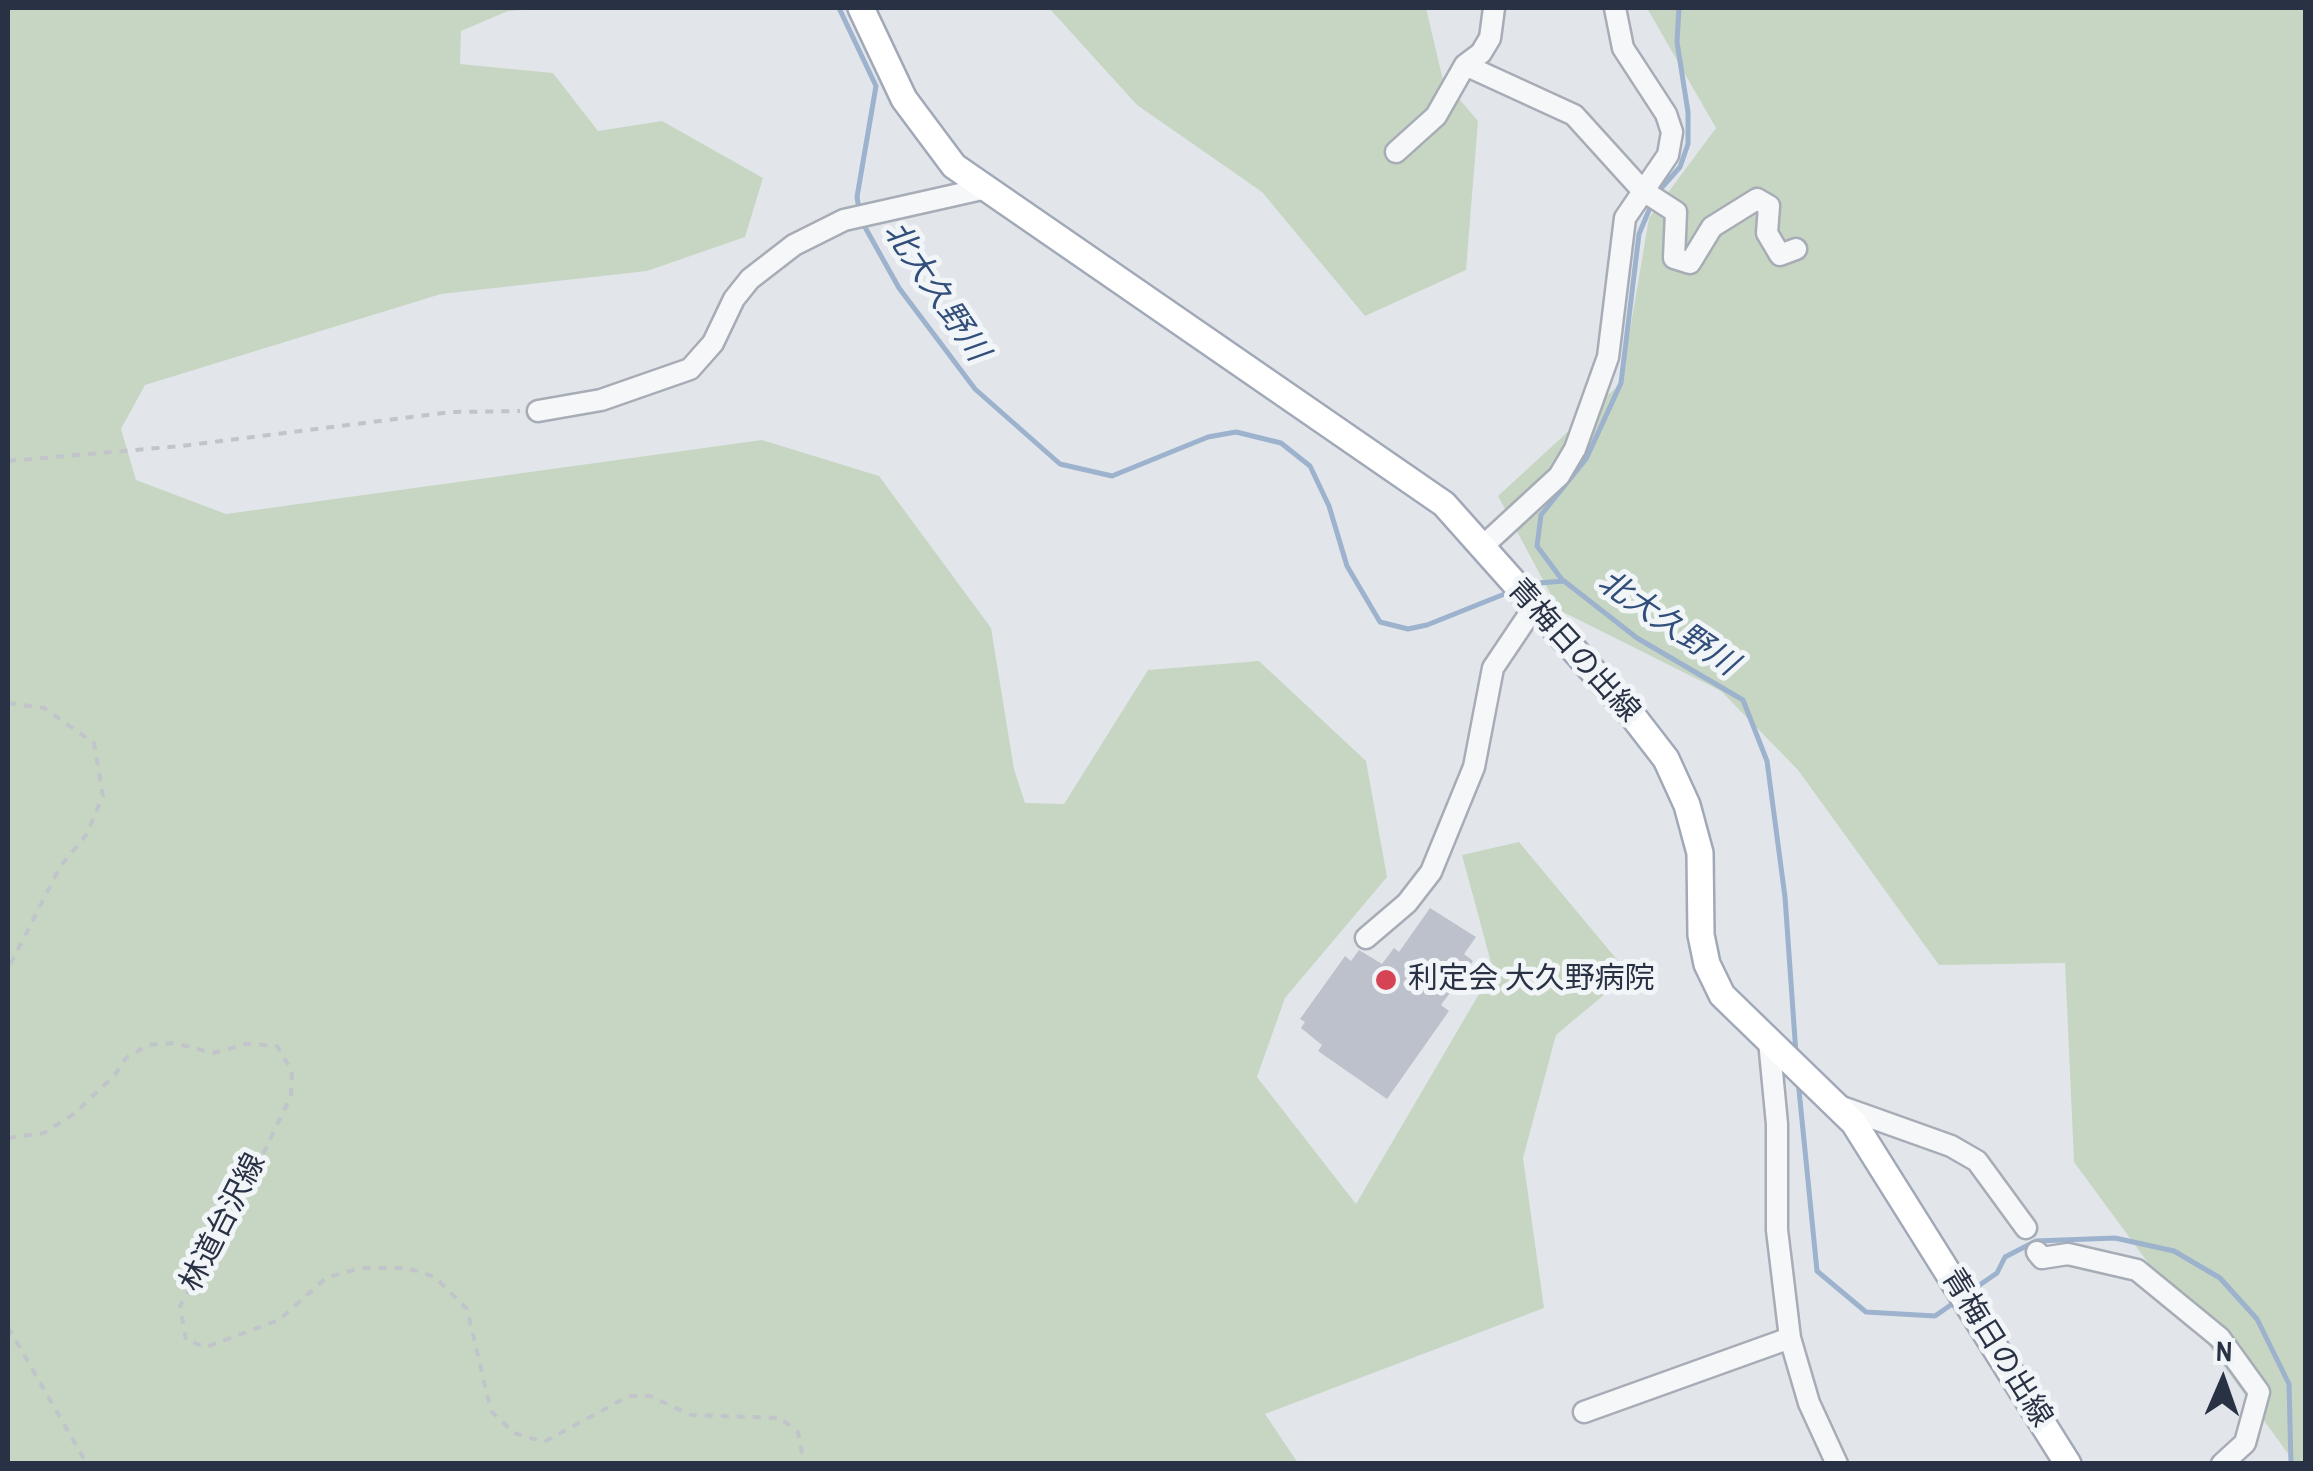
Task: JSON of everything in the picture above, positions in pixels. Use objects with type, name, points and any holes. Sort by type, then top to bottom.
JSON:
[{"type":"main road","name":"青梅日の出線","points":[[862,8],[904,99],[929,138],[982,189],[1444,504],[1666,759],[1687,805],[1700,853],[1701,935],[1707,964],[1722,995],[1839,1106],[1888,1172],[2068,1464]]},
{"type":"street","points":[[1396,152],[1436,116],[1465,65],[1481,53],[1490,38],[1494,8]]},
{"type":"street","points":[[1482,547],[1558,476],[1586,425],[1610,344],[1625,218],[1668,155],[1672,132],[1656,95],[1623,48],[1615,8]]},
{"type":"street","points":[[1465,65],[1574,115],[1642,190],[1676,212],[1674,258],[1690,263],[1712,228],[1757,199],[1769,206],[1767,233],[1780,255],[1796,249]]},
{"type":"street","points":[[538,410],[602,400],[690,369],[714,344],[734,300],[750,278],[794,245],[848,220],[982,189]]},
{"type":"street","points":[[1366,938],[1407,903],[1430,872],[1474,767],[1493,668],[1522,593]]},
{"type":"street","points":[[1777,1048],[1776,1230],[1790,1338],[1809,1403],[1837,1464]]},
{"type":"street","points":[[1839,1106],[1950,1146],[1977,1161],[2026,1228]]},
{"type":"street","points":[[2037,1252],[2042,1258],[2068,1254],[2137,1270],[2220,1338],[2258,1392],[2246,1444],[2222,1464]]},
{"type":"street","points":[[1584,1412],[1790,1338]]},
{"type":"path","points":[[8,461],[452,412],[538,410]]},
{"type":"path","points":[[8,703],[44,708],[94,742],[102,796],[86,835],[60,867],[8,969]]},
{"type":"path","name":"林道台沢線","points":[[8,1138],[44,1133],[60,1123],[115,1075],[126,1058],[148,1045],[175,1043],[213,1053],[246,1044],[277,1046],[292,1071],[290,1096],[240,1202],[180,1306],[186,1340],[206,1348],[279,1320],[326,1278],[362,1268],[407,1268],[435,1276],[466,1309],[491,1411],[514,1433],[544,1442],[628,1396],[650,1396],[691,1415],[780,1418],[798,1432],[804,1464]]},
{"type":"path","points":[[8,1328],[87,1464]]},
{"type":"green space","points":[[8,8],[556,8],[508,11],[461,31],[460,64],[553,73],[598,131],[662,121],[763,178],[745,237],[647,271],[441,294],[145,385],[121,429],[136,480],[226,514],[762,440],[879,476],[991,628],[1014,769],[1025,803],[1064,804],[1148,670],[1259,661],[1366,761],[1387,877],[1285,998],[1257,1077],[1356,1204],[1493,970],[1462,855],[1519,842],[1629,974],[1556,1035],[1523,1158],[1544,1308],[1265,1414],[1298,1463],[8,1463]]},
{"type":"green space","points":[[1049,8],[1426,8],[1443,80],[1478,121],[1466,270],[1365,316],[1262,192],[1137,105]]},
{"type":"green space","points":[[1647,8],[2305,8],[2305,1463],[2295,1463],[2074,1162],[2065,963],[1939,965],[1798,770],[1721,691],[1559,610],[1498,496],[1621,383],[1649,218],[1716,128]]},
{"type":"building","points":[[1430,908],[1476,937],[1464,954],[1473,961],[1441,1005],[1449,1011],[1387,1099],[1318,1051],[1322,1045],[1301,1028],[1305,1022],[1300,1019],[1345,956],[1351,961],[1359,950],[1382,964],[1394,948],[1399,952]]},
{"type":"waterway","name":"北大久野川","points":[[839,8],[876,86],[857,197],[859,209]]},
{"type":"waterway","points":[[1657,193],[1680,167],[1688,144],[1688,112],[1677,42],[1679,8]]},
{"type":"waterway","points":[[1563,581],[1537,546],[1541,515],[1586,459],[1621,383],[1639,234],[1652,203]]},
{"type":"waterway","name":"北大久野川","points":[[861,220],[899,288],[975,389],[1060,464],[1112,476],[1208,437],[1236,432],[1281,443],[1310,466],[1329,506],[1347,566],[1380,622],[1408,629],[1427,625],[1512,591]]},
{"type":"waterway","name":"北大久野川","points":[[1526,584],[1564,581],[1637,638],[1743,700],[1767,761],[1785,897],[1796,1054]]},
{"type":"waterway","name":"北大久野川","points":[[1798,1080],[1817,1271],[1866,1312],[1935,1316],[1955,1302]]},
{"type":"waterway","name":"北大久野川","points":[[1968,1293],[1997,1273],[2005,1257],[2036,1241],[2115,1238],[2174,1251],[2220,1278],[2257,1319],[2289,1384],[2291,1464]]},
{"type":"place","name":"利定会 大久野病院","points":[[1386,980]]}]
